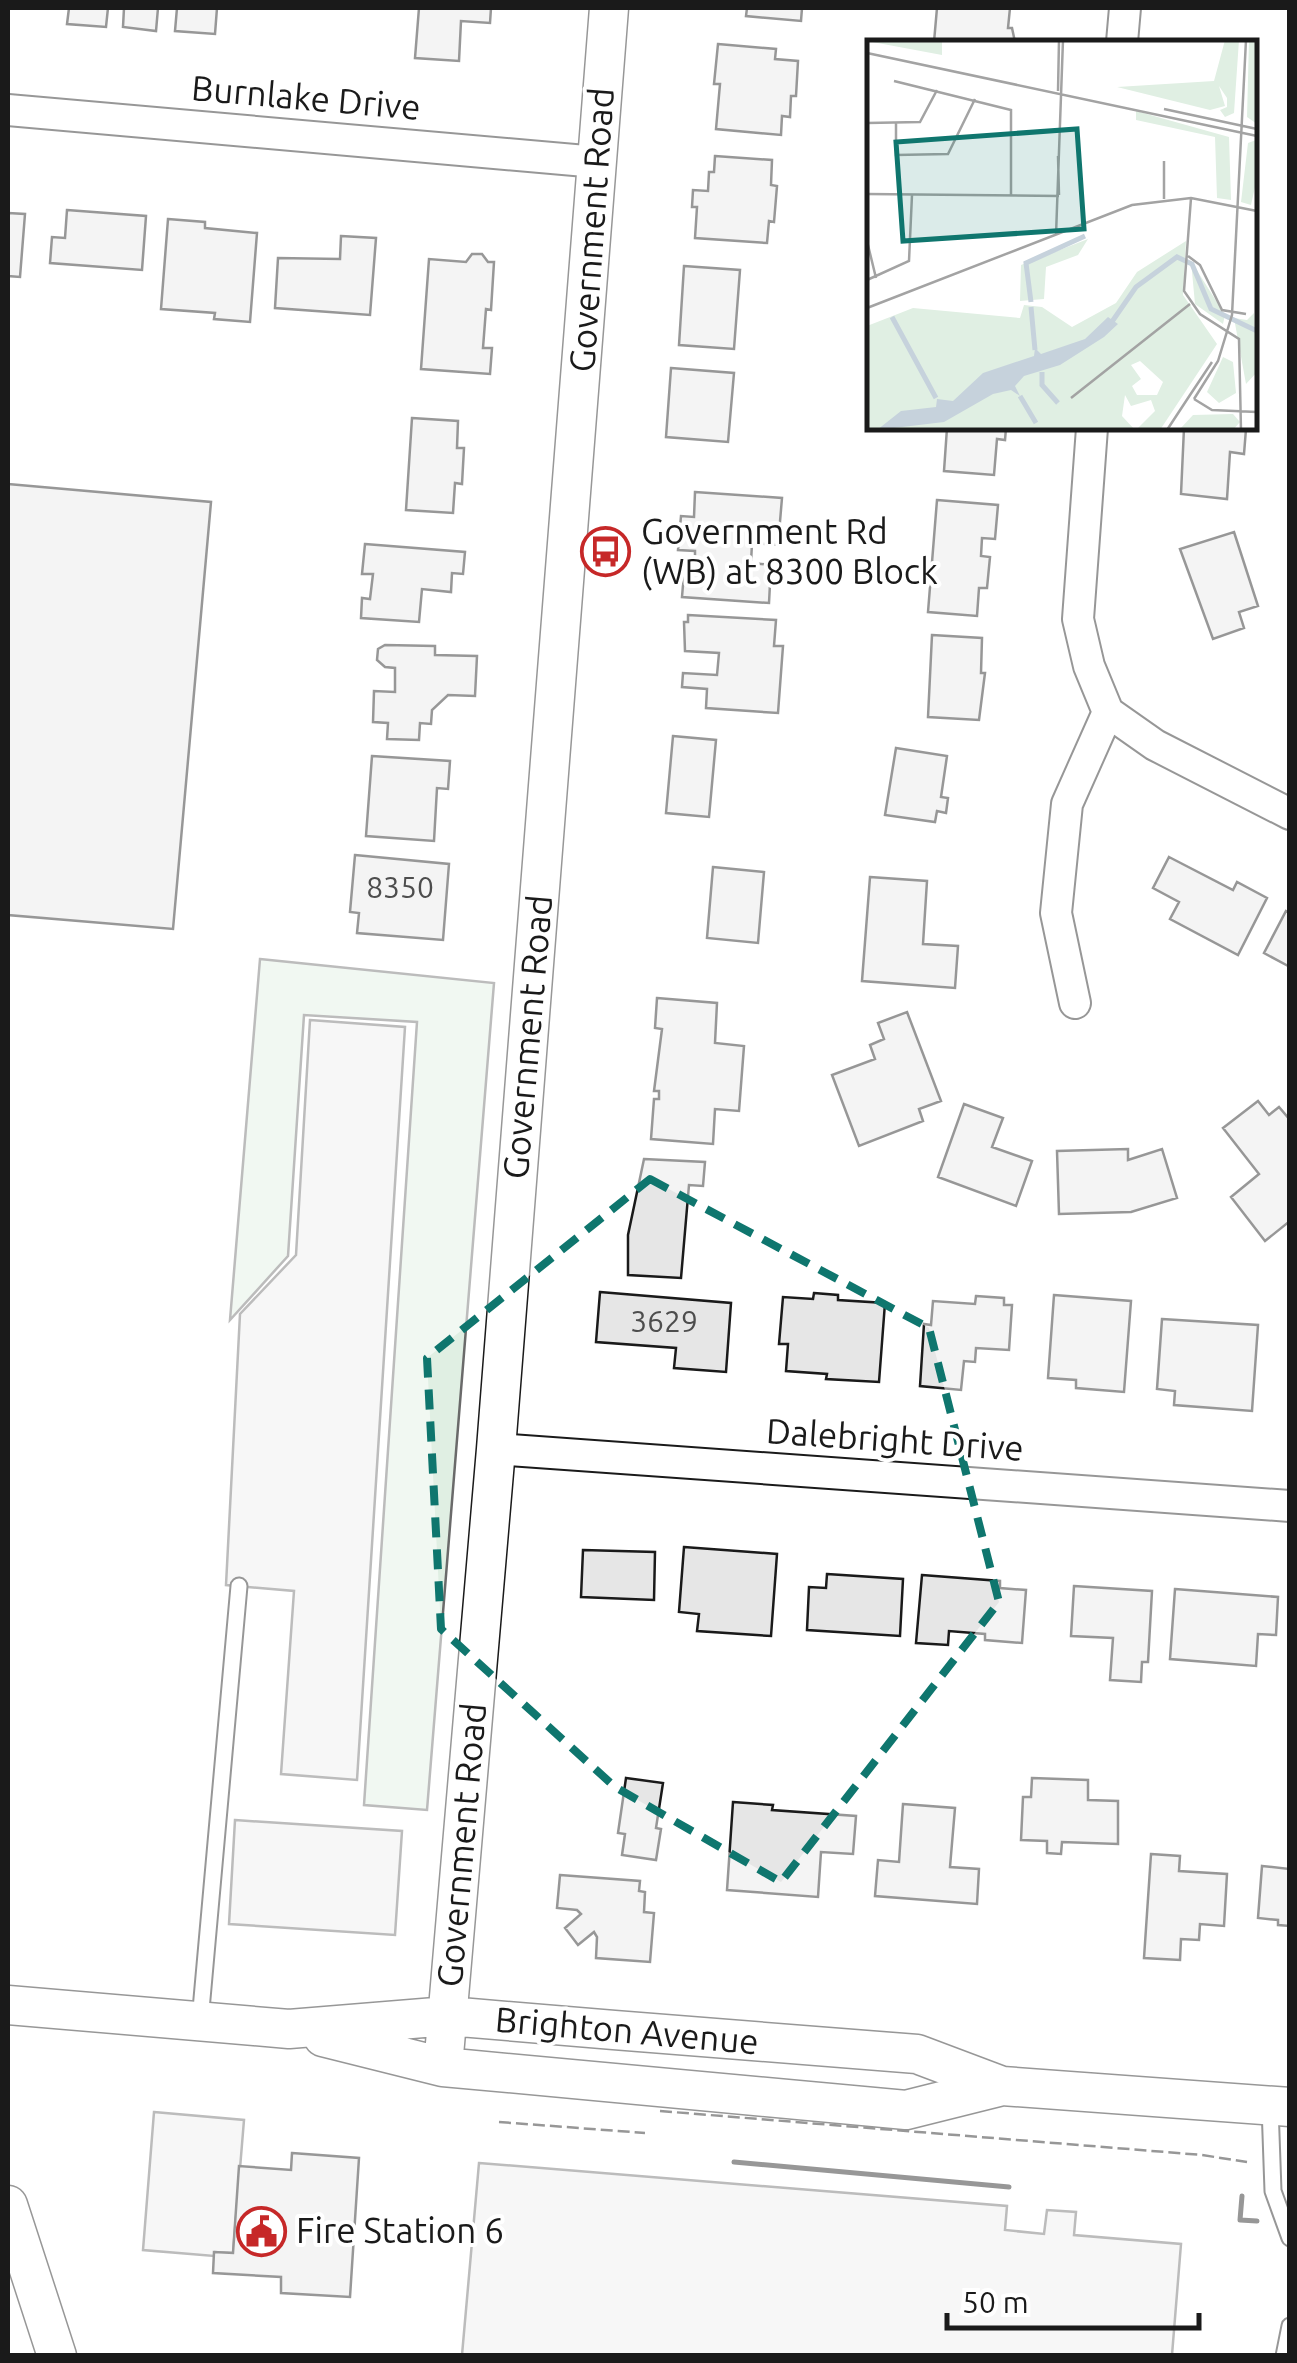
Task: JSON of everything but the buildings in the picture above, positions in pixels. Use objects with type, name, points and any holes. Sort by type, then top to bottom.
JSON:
[{"type":"street","name":"Government Road","points":[[444,2067],[609,8]]},
{"type":"street","points":[[1122,40],[1125,8]]},
{"type":"street","name":"Burnlake Drive","points":[[8,110],[597,162]]},
{"type":"street","points":[[1092,430],[1078,619],[1088,666],[1108,712],[1156,744],[1290,814]]},
{"type":"street","points":[[1074,1004],[1056,913],[1067,804],[1108,712]]},
{"type":"street","name":"Dalebright Drive","points":[[496,1449],[1290,1506]]},
{"type":"street","name":"Brighton Avenue","points":[[8,2004],[289,2029],[444,2067],[906,2110],[1002,2086]]},
{"type":"street","name":"Brighton Avenue","points":[[289,2029],[448,2016],[918,2054],[1002,2086],[1280,2107]]},
{"type":"street","points":[[8,2205],[57,2356]]},
{"type":"lane","points":[[200,2021],[239,1586]]},
{"type":"lane","points":[[1280,2107],[1273,2191],[1283,2201],[1290,2238]]},
{"type":"lane","points":[[1286,2351],[1290,2326]]},
{"type":"highlighted area","points":[[650,1179],[929,1328],[999,1602],[781,1882],[615,1787],[441,1629],[427,1358]]},
{"type":"green space","points":[[260,959],[494,983],[427,1810],[364,1805],[417,1022],[304,1015],[288,1256],[230,1320]]},
{"type":"shaded area","points":[[310,1020],[405,1027],[357,1780],[281,1774],[294,1591],[226,1585],[240,1314],[296,1255]]},
{"type":"shaded area","points":[[235,1820],[402,1831],[395,1935],[229,1924]]},
{"type":"shaded area","points":[[154,2112],[244,2120],[233,2253],[215,2252],[214,2256],[143,2250]]},
{"type":"shaded area","points":[[479,2163],[1007,2206],[1005,2230],[1044,2234],[1047,2210],[1076,2212],[1074,2235],[1181,2244],[1172,2355],[462,2355]]},
{"type":"fence","points":[[660,2111],[1202,2155],[1247,2162]]},
{"type":"fence","points":[[499,2122],[645,2133]]},
{"type":"wall","points":[[734,2162],[1009,2187]]},
{"type":"wall","points":[[1242,2196],[1240,2220],[1257,2221]]},
{"type":"place","name":"Government Rd (WB) at 8300 Block","points":[[606,552]]},
{"type":"place","name":"Fire Station 6","points":[[261,2231]]}]
